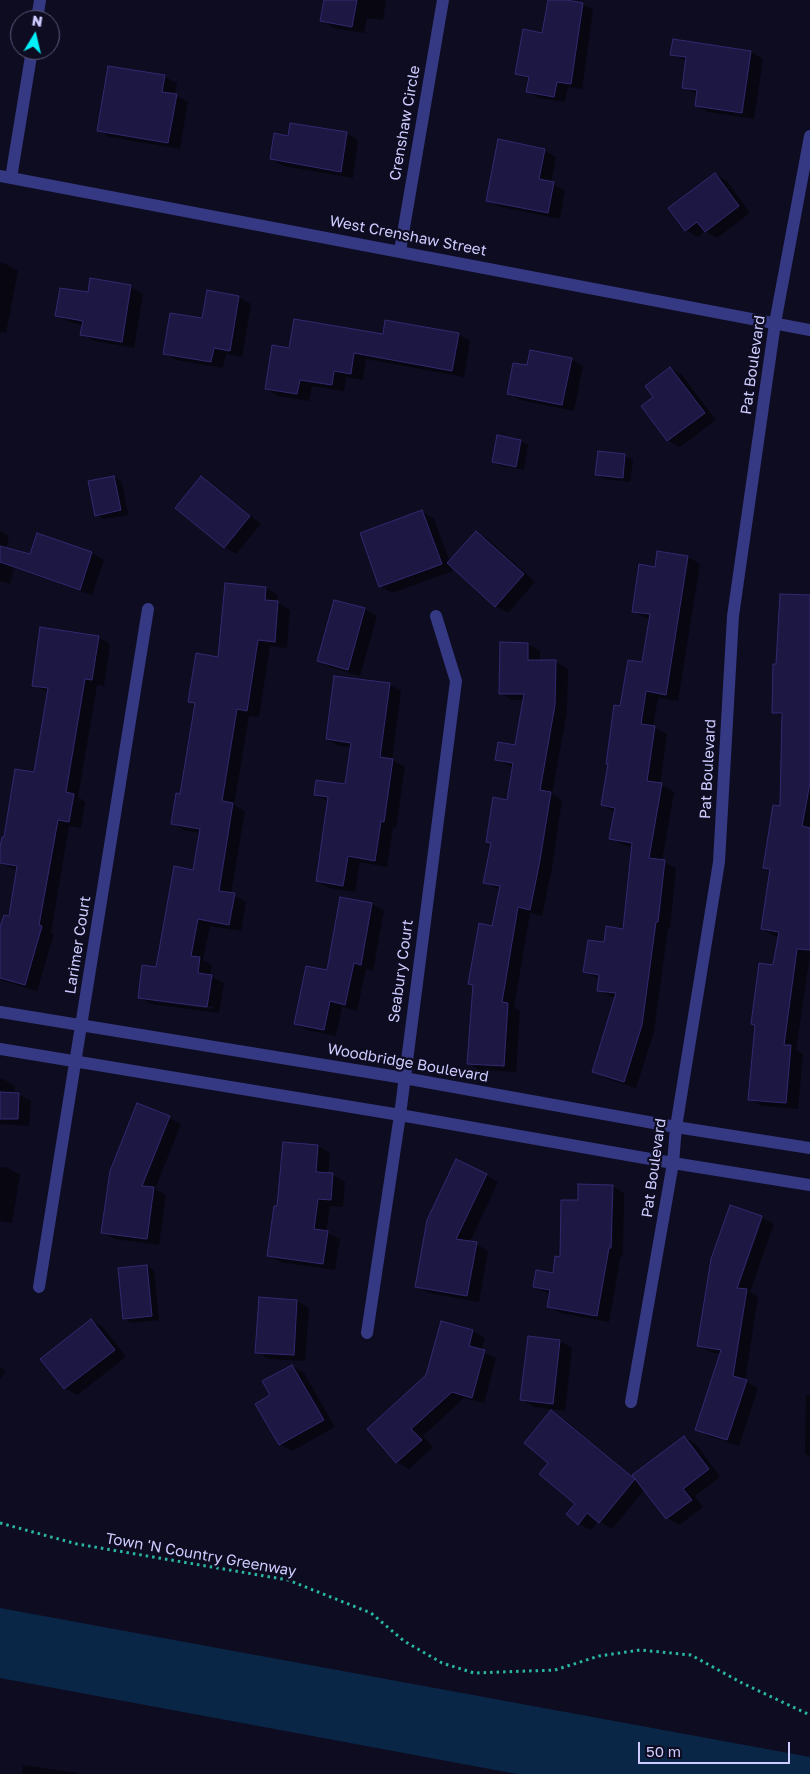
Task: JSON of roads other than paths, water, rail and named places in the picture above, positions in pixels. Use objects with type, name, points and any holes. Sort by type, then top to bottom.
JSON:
[{"type":"street","name":"Crenshaw Circle","points":[[400,251],[443,0]]},
{"type":"street","points":[[5,177],[30,60]]},
{"type":"street","name":"Pat Boulevard","points":[[631,1402],[673,1163],[676,1127],[719,862],[733,616],[775,323],[810,136]]},
{"type":"street","name":"West Crenshaw Street","points":[[5,177],[810,330]]},
{"type":"street","name":"Larimer Court","points":[[40,1286],[148,608]]},
{"type":"street","name":"Seabury Court","points":[[366,1332],[400,1115],[456,681],[436,616]]},
{"type":"street","name":"Woodbridge Boulevard","points":[[0,1012],[404,1078],[676,1127],[810,1148]]},
{"type":"street","points":[[0,1049],[810,1185]]},
{"type":"water","points":[[0,1608],[810,1757],[810,1774],[517,1774],[0,1678]]}]
